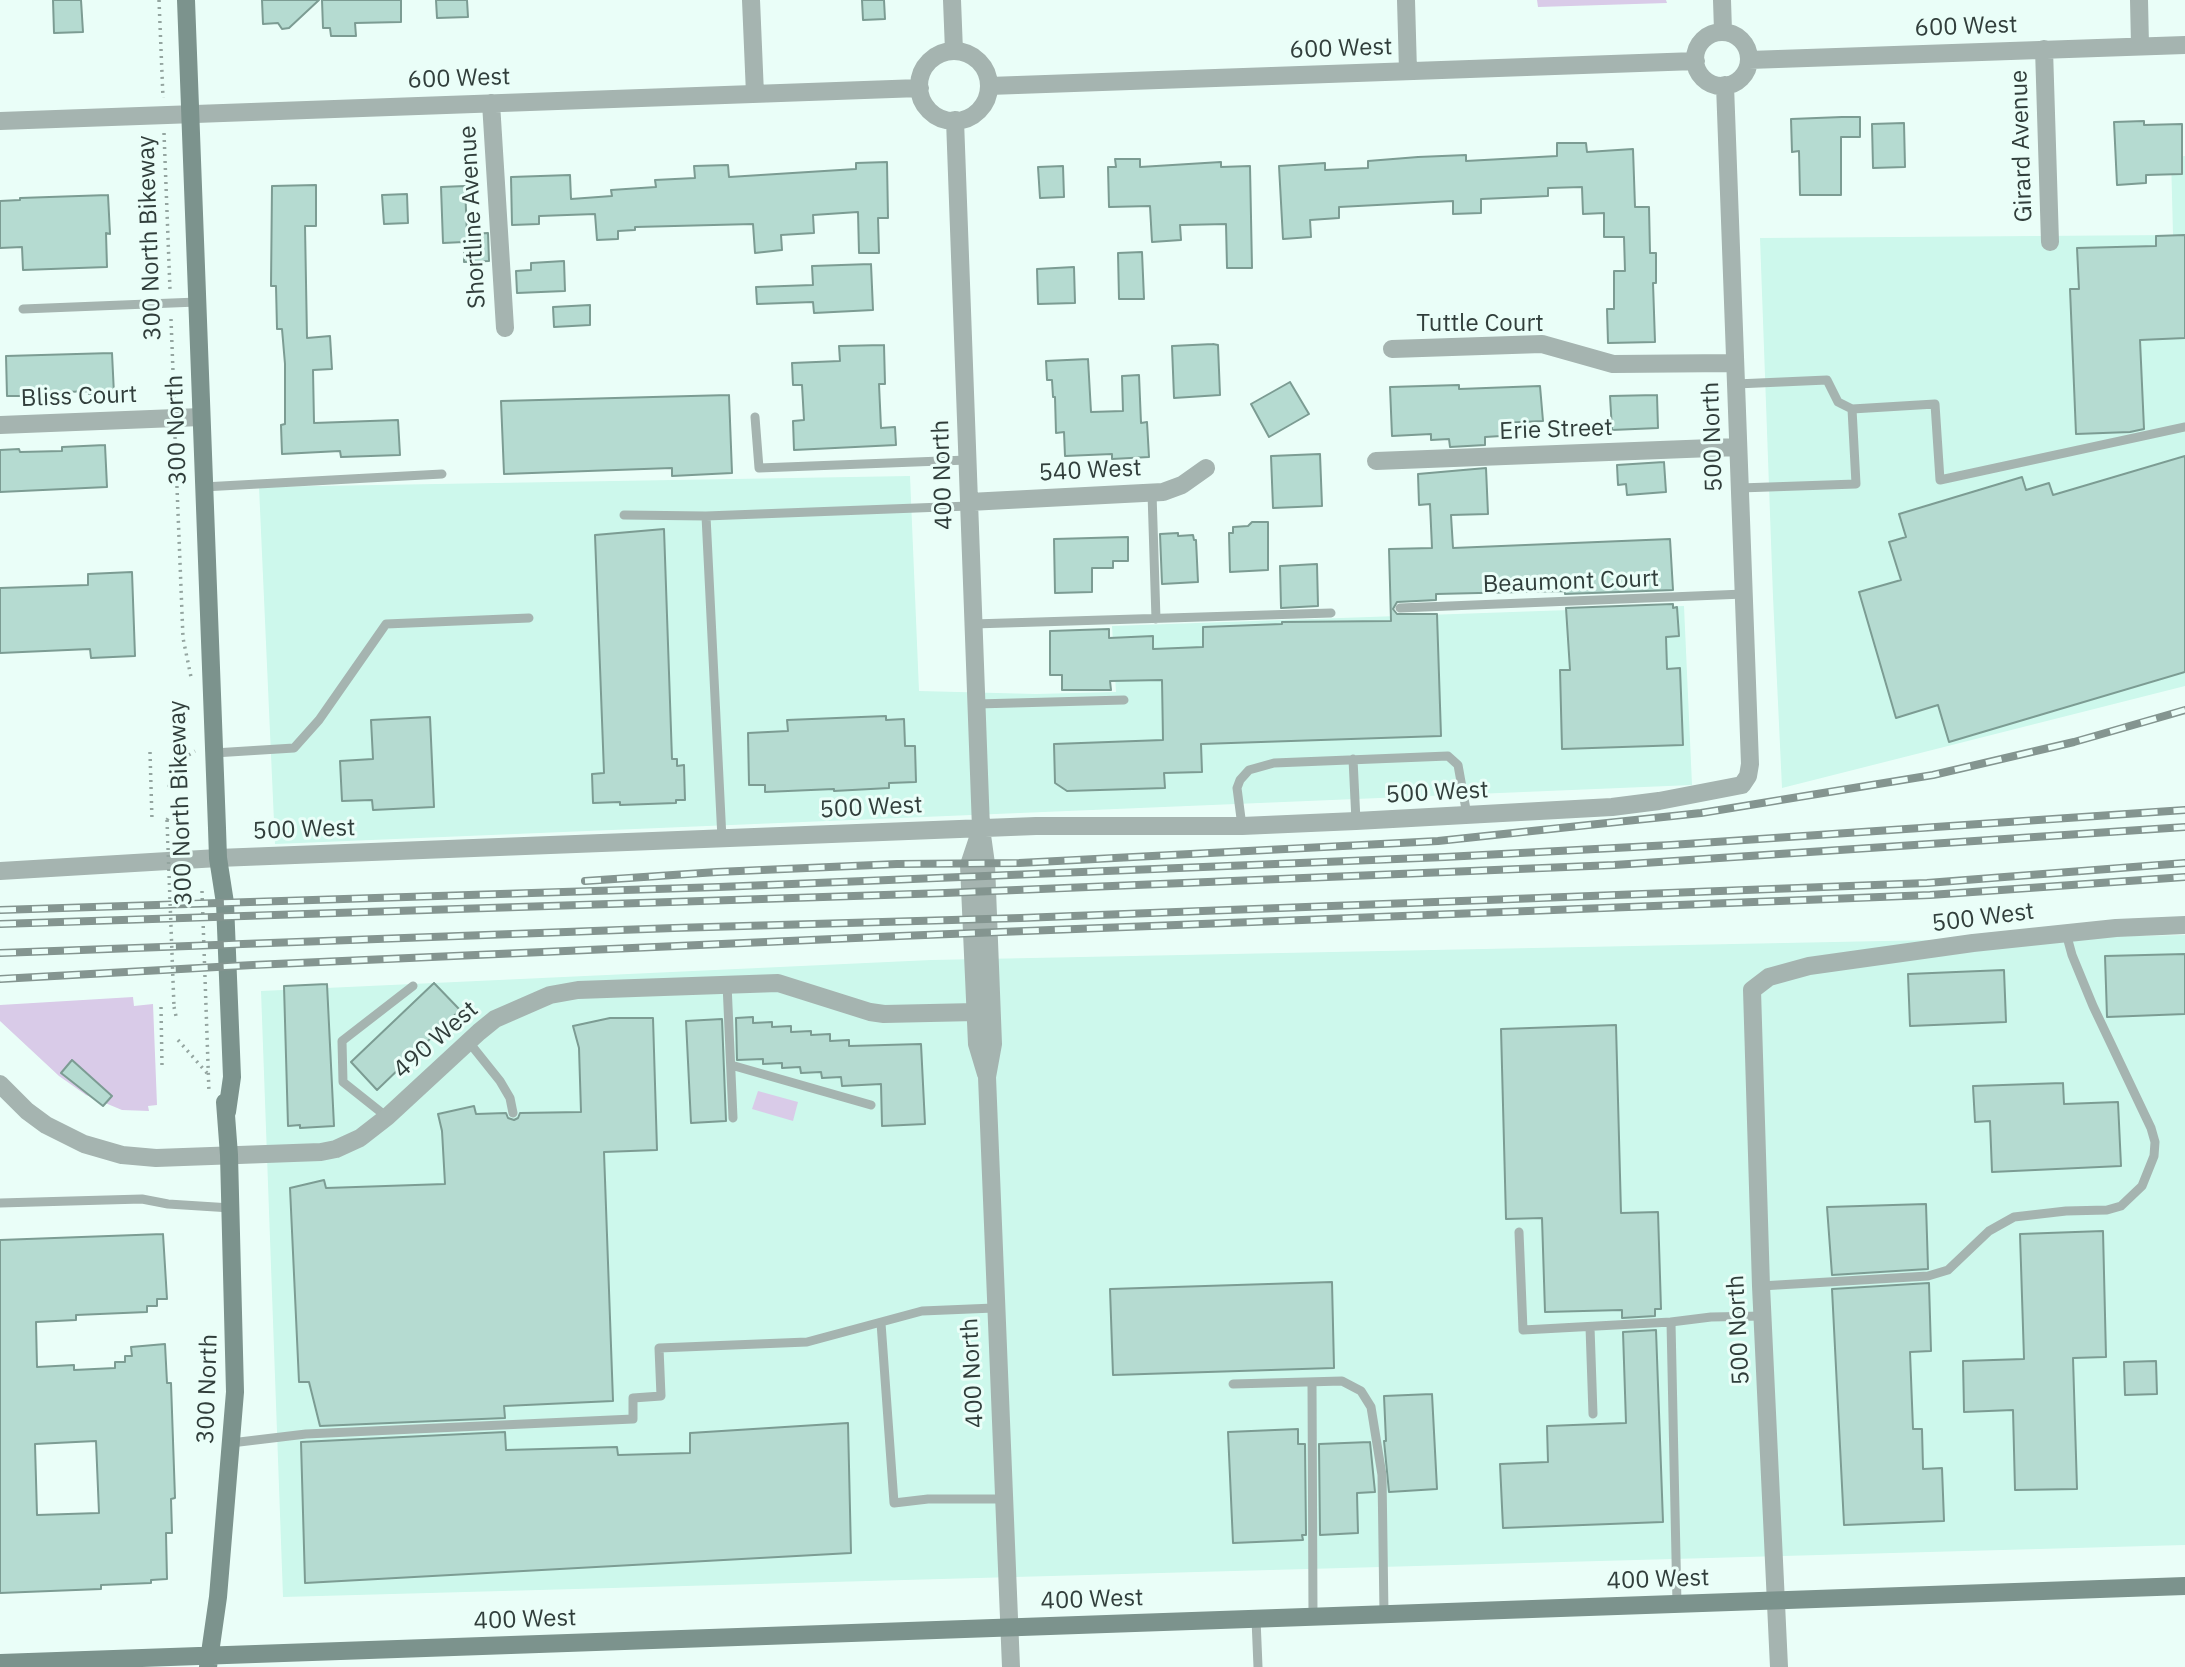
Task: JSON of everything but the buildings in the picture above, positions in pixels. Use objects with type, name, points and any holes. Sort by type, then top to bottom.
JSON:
[{"type":"street","name":"300 North","points":[[186,0],[203,487],[205,751],[210,858],[225,903],[233,1077],[227,1112],[235,1351],[232,1443],[218,1597],[208,1661]]},
{"type":"street","points":[[751,0],[755,93]]},
{"type":"street","points":[[952,0],[954,51]]},
{"type":"street","points":[[1406,0],[1408,71]]},
{"type":"street","points":[[1722,0],[1723,32]]},
{"type":"street","points":[[2139,0],[2140,45]]},
{"type":"street","points":[[1723,32],[1742,40],[1749,60],[1742,77],[1725,86],[1705,79],[1700,74],[1696,61],[1701,42],[1710,34],[1723,32]]},
{"type":"street","name":"600 West","points":[[1749,60],[2185,45]]},
{"type":"street","name":"Girard Avenue","points":[[2044,49],[2050,242]]},
{"type":"street","points":[[954,51],[963,52],[984,68],[989,86],[988,94],[979,110],[964,119],[955,120],[937,117],[931,111],[921,97],[920,78],[929,62],[936,56],[954,51]]},
{"type":"street","name":"600 West","points":[[989,86],[1696,61]]},
{"type":"street","name":"500 North","points":[[1725,86],[1750,764],[1748,776],[1742,785]]},
{"type":"street","name":"600 West","points":[[0,121],[920,88]]},
{"type":"street","name":"Shortline Avenue","points":[[491,103],[505,328]]},
{"type":"street","name":"400 North","points":[[955,120],[981,828],[986,864],[993,1044],[987,1077],[994,1308],[1011,1667]]},
{"type":"street","name":"Tuttle Court","points":[[1392,349],[1542,344],[1613,363],[1735,363]]},
{"type":"street","name":"Bliss Court","points":[[0,425],[201,417]]},
{"type":"street","name":"Erie Street","points":[[1376,461],[1738,447]]},
{"type":"street","name":"540 West","points":[[969,504],[1152,493],[1174,489],[1206,468]]},
{"type":"street","name":"500 West","points":[[0,871],[210,858],[1036,825],[1242,827],[1612,807],[1742,785]]},
{"type":"street","name":"400 North","points":[[981,828],[969,864],[977,1044],[987,1077]]},
{"type":"street","name":"500 West","points":[[1752,990],[1769,977],[1809,965],[2066,933],[2185,925]]},
{"type":"street","name":"490 West","points":[[0,1084],[27,1111],[46,1125],[65,1136],[104,1151],[148,1158],[336,1149],[360,1138],[387,1117],[495,1019],[550,995],[578,990],[778,983],[870,1012],[976,1012]]},
{"type":"street","name":"500 North","points":[[1752,990],[1761,1286],[1779,1667]]},
{"type":"street","name":"400 West","points":[[0,1663],[208,1661],[1009,1627],[2185,1586]]},
{"type":"lane","points":[[23,309],[197,302]]},
{"type":"lane","points":[[1736,384],[1827,380],[1838,402],[1852,409],[1935,404],[1940,480],[2185,427]]},
{"type":"lane","points":[[1740,488],[1856,484],[1852,409]]},
{"type":"lane","points":[[755,417],[759,468],[967,460]]},
{"type":"lane","points":[[203,487],[442,474]]},
{"type":"lane","points":[[1152,493],[1156,620]]},
{"type":"lane","points":[[625,515],[706,516],[969,504]]},
{"type":"lane","points":[[706,516],[722,839]]},
{"type":"lane","name":"Beaumont Court","points":[[1400,608],[1744,594]]},
{"type":"lane","points":[[973,624],[1331,613]]},
{"type":"lane","points":[[205,751],[294,748],[319,720],[386,624],[529,618]]},
{"type":"lane","points":[[976,704],[1124,700]]},
{"type":"lane","points":[[1242,827],[1237,788],[1240,780],[1249,770],[1274,763],[1448,756],[1458,765],[1467,815]]},
{"type":"lane","points":[[1353,759],[1356,821]]},
{"type":"lane","points":[[1761,1286],[1928,1276],[1948,1270],[1989,1231],[2014,1217],[2107,1210],[2120,1206],[2142,1186],[2154,1156],[2155,1143],[2151,1128],[2093,1006],[2066,933]]},
{"type":"lane","points":[[727,984],[733,1118]]},
{"type":"lane","points":[[387,1117],[343,1082],[342,1041],[413,986]]},
{"type":"lane","points":[[468,1041],[500,1081],[510,1098],[513,1113]]},
{"type":"lane","points":[[731,1065],[871,1105]]},
{"type":"lane","points":[[0,1203],[142,1199],[231,1208]]},
{"type":"lane","points":[[1518,1232],[1523,1331],[1711,1317],[1763,1316]]},
{"type":"lane","points":[[232,1443],[306,1434],[633,1419],[633,1398],[661,1396],[659,1348],[807,1342],[922,1311],[994,1308]]},
{"type":"lane","points":[[1671,1322],[1677,1604]]},
{"type":"lane","points":[[881,1323],[894,1503],[929,1499],[1003,1499]]},
{"type":"lane","points":[[1590,1327],[1593,1414]]},
{"type":"lane","points":[[1233,1384],[1342,1381],[1361,1391],[1371,1407],[1382,1475],[1384,1614]]},
{"type":"lane","points":[[1312,1382],[1313,1617]]},
{"type":"lane","points":[[1256,1619],[1258,1667]]},
{"type":"path","name":"300 North Bikeway","points":[[159,0],[183,638],[192,680]]},
{"type":"path","points":[[150,751],[152,820]]},
{"type":"path","name":"300 North Bikeway","points":[[197,763],[205,751]]},
{"type":"path","points":[[169,787],[171,766],[205,751]]},
{"type":"path","points":[[170,815],[167,820],[176,1016]]},
{"type":"path","name":"300 North Bikeway","points":[[209,1100],[210,858]]},
{"type":"path","points":[[161,1007],[162,1066]]},
{"type":"path","points":[[178,1040],[208,1074]]},
{"type":"shaded area","points":[[1537,0],[1666,0],[1667,3],[1538,7]]},
{"type":"shaded area","points":[[2185,156],[2185,686],[1782,788],[1760,238],[2173,235],[2171,157]]},
{"type":"shaded area","points":[[910,476],[919,691],[1036,694],[1116,692],[1112,626],[1684,606],[1692,785],[275,844],[259,487]]},
{"type":"shaded area","points":[[2185,935],[2185,1545],[283,1597],[261,991],[931,960]]},
{"type":"shaded area","points":[[133,997],[134,1006],[153,1004],[157,1105],[148,1106],[149,1111],[122,1110],[86,1095],[59,1076],[0,1021],[0,1005]]},
{"type":"shaded area","points":[[758,1091],[798,1102],[793,1121],[752,1109]]},
{"type":"railway","points":[[585,881],[717,872],[897,864],[1019,863],[1438,841],[1701,813],[1933,775],[2074,742],[2185,710]]},
{"type":"railway","points":[[0,910],[719,887],[1445,857],[1671,845],[2185,810]]},
{"type":"railway","points":[[0,924],[945,893],[1614,865],[2185,827]]},
{"type":"railway","points":[[0,953],[1927,883],[2185,863]]},
{"type":"railway","points":[[0,979],[900,936],[1930,895],[2185,877]]}]
